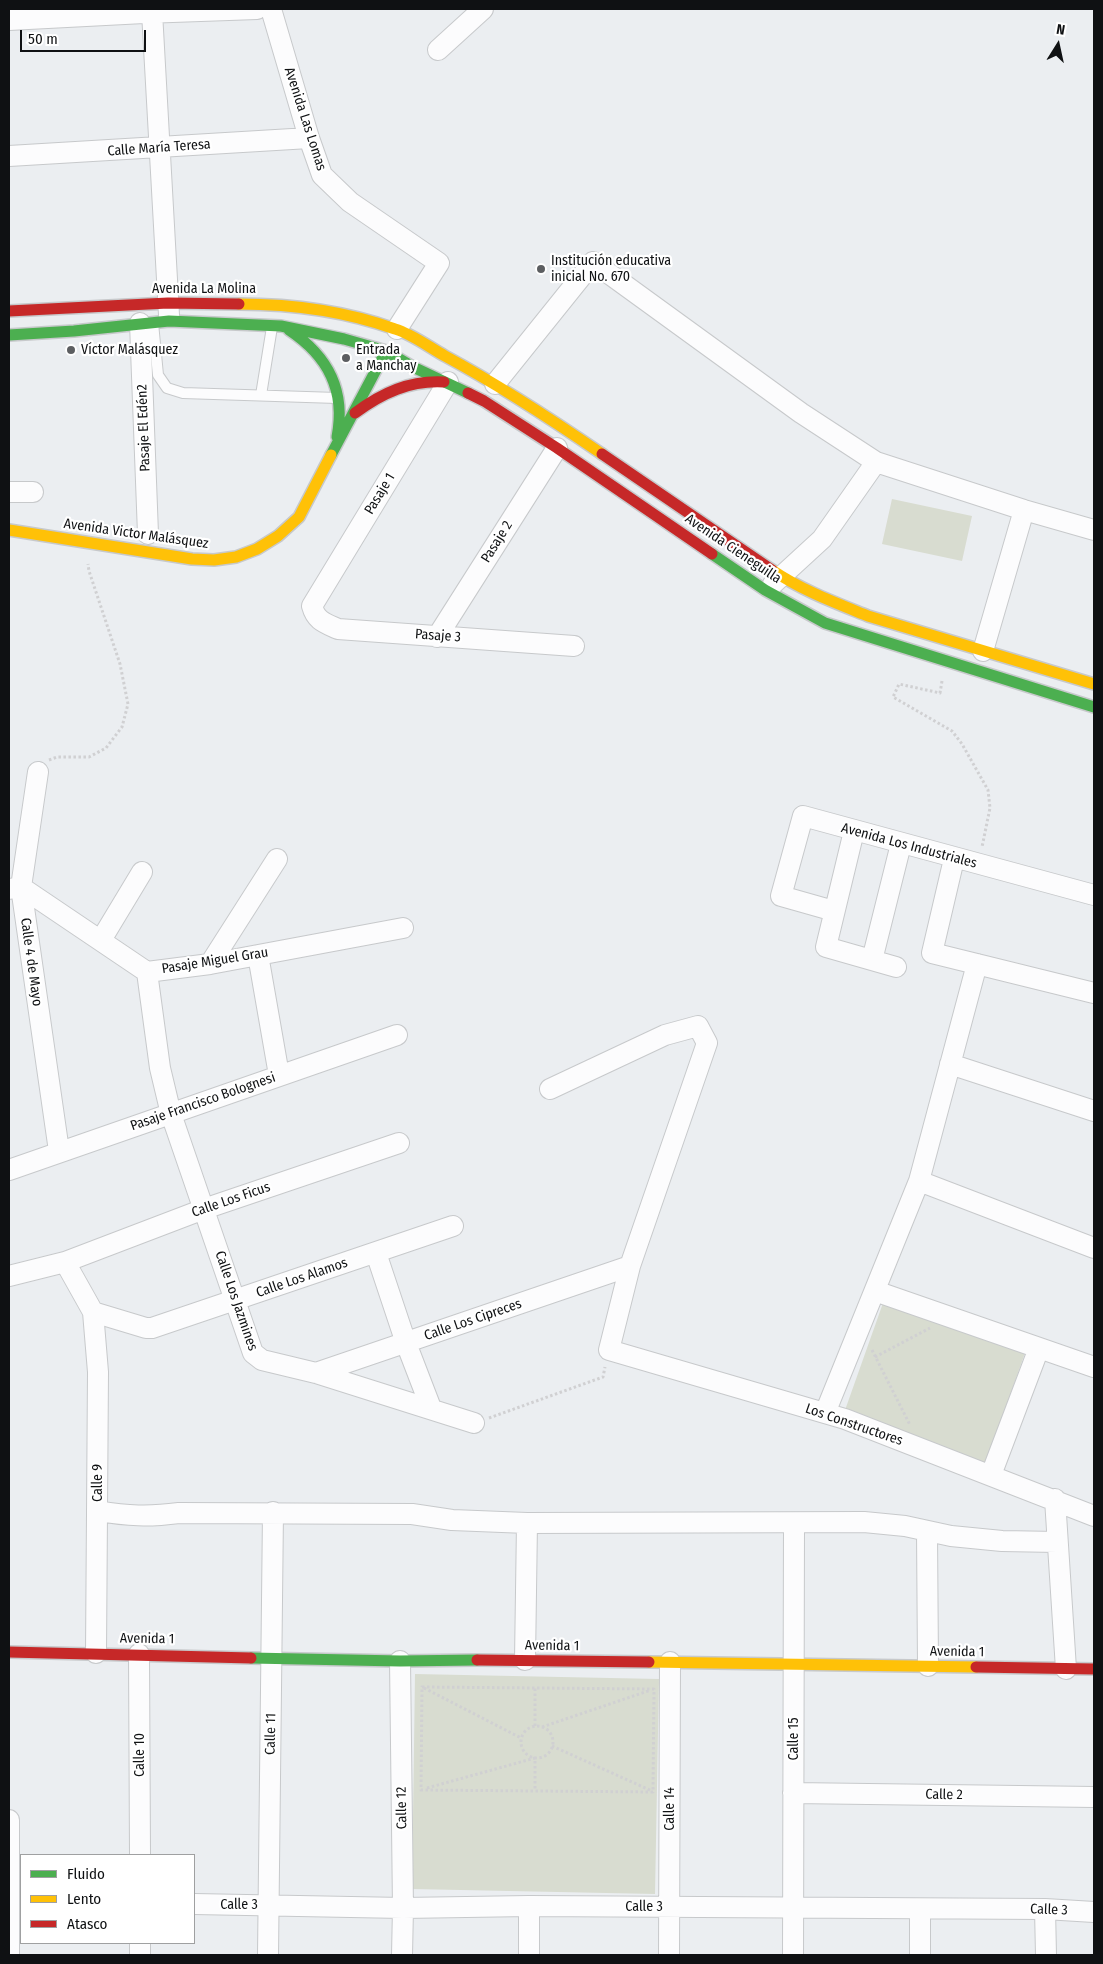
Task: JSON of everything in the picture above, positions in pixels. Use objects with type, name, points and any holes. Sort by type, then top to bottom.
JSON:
[{"type":"main road","name":"Avenida La Molina","points":[[9,335],[74,331],[157,317],[273,304],[311,308],[347,315],[397,329]]},
{"type":"main road","name":"Avenida La Molina","points":[[9,311],[157,317],[276,326],[344,339],[386,351]]},
{"type":"main road","points":[[276,326],[294,333],[317,353],[333,378],[338,398],[340,419],[335,447]]},
{"type":"main road","name":"Avenida Victor Malásquez","points":[[9,530],[189,560],[222,560],[239,557],[267,544],[278,537],[299,517],[397,329]]},
{"type":"main road","name":"Avenida Cieneguilla","points":[[397,329],[495,384],[557,423],[782,577],[868,616],[1094,684]]},
{"type":"main road","name":"Avenida Cieneguilla","points":[[386,351],[413,367],[448,382],[484,401],[557,448],[765,590],[825,624],[1094,706]]},
{"type":"main road","points":[[352,416],[378,397],[401,387],[430,380],[448,382]]},
{"type":"main road","name":"Avenida 1","points":[[9,1652],[400,1661],[525,1660],[1094,1669]]},
{"type":"street","points":[[9,20],[30,14],[257,9]]},
{"type":"street","name":"Avenida Las Lomas","points":[[271,9],[309,138],[322,174],[350,202],[439,264],[397,329]]},
{"type":"street","points":[[438,50],[483,9]]},
{"type":"street","name":"Pasaje El Edén2","points":[[147,11],[158,148],[157,317],[148,534]]},
{"type":"street","name":"Calle María Teresa","points":[[9,156],[309,138]]},
{"type":"street","points":[[495,384],[592,262],[801,413],[876,462],[1024,510],[1094,530]]},
{"type":"street","name":"Pasaje 1","points":[[312,606],[448,382]]},
{"type":"street","name":"Pasaje 2","points":[[437,637],[557,448]]},
{"type":"street","points":[[765,590],[782,577],[822,539],[876,462]]},
{"type":"street","points":[[9,492],[33,492]]},
{"type":"street","points":[[984,651],[1024,510]]},
{"type":"street","name":"Pasaje 3","points":[[312,606],[314,615],[324,623],[338,629],[574,646]]},
{"type":"street","name":"Calle 4 de Mayo","points":[[38,772],[15,888],[59,1151]]},
{"type":"street","name":"Avenida Los Industriales","points":[[834,911],[781,896],[803,816],[954,859],[1094,895]]},
{"type":"street","points":[[854,831],[826,947],[896,967]]},
{"type":"street","points":[[872,960],[901,844]]},
{"type":"street","points":[[210,964],[277,859]]},
{"type":"street","points":[[954,859],[932,953],[1094,993]]},
{"type":"street","points":[[101,940],[142,872]]},
{"type":"street","name":"Pasaje Miguel Grau","points":[[15,888],[101,940],[147,972],[210,964],[403,928]]},
{"type":"street","points":[[258,955],[279,1075]]},
{"type":"street","points":[[825,1413],[919,1181],[977,964]]},
{"type":"street","name":"Calle Los Jazmines","points":[[147,972],[160,1068],[171,1114],[253,1353],[262,1360],[316,1373],[474,1423]]},
{"type":"street","points":[[550,1089],[665,1035],[698,1026],[707,1043],[630,1266],[609,1350]]},
{"type":"street","name":"Pasaje Francisco Bolognesi","points":[[9,1170],[59,1151],[397,1035]]},
{"type":"street","points":[[950,1064],[1094,1111]]},
{"type":"street","name":"Calle Los Ficus","points":[[9,1276],[66,1262],[204,1209],[399,1143]]},
{"type":"street","points":[[919,1181],[1094,1248]]},
{"type":"street","name":"Calle Los Alamos","points":[[93,1312],[146,1328],[152,1328],[453,1226]]},
{"type":"street","points":[[376,1253],[406,1343],[431,1408]]},
{"type":"street","points":[[66,1262],[93,1312]]},
{"type":"street","name":"Calle Los Cipreces","points":[[316,1373],[630,1266]]},
{"type":"street","points":[[874,1291],[1094,1367]]},
{"type":"street","name":"Calle 9","points":[[93,1312],[98,1372],[96,1653]]},
{"type":"street","points":[[991,1475],[1039,1348]]},
{"type":"street","name":"Los Constructores","points":[[609,1350],[845,1419],[1094,1516]]},
{"type":"street","points":[[1055,1500],[1056,1542],[1066,1669]]},
{"type":"street","points":[[98,1511],[152,1517],[179,1513],[412,1514],[452,1520],[527,1523],[864,1522],[905,1526],[951,1536],[1056,1542]]},
{"type":"street","name":"Calle 11","points":[[268,1955],[273,1512]]},
{"type":"street","points":[[525,1660],[527,1523]]},
{"type":"street","name":"Calle 15","points":[[793,1955],[794,1523]]},
{"type":"street","points":[[927,1532],[928,1666]]},
{"type":"street","name":"Calle 10","points":[[139,1654],[140,1854]]},
{"type":"street","name":"Calle 12","points":[[400,1661],[402,1955]]},
{"type":"street","name":"Calle 14","points":[[669,1955],[669,1907],[661,1792],[670,1662]]},
{"type":"street","name":"Calle 2","points":[[794,1793],[1094,1797]]},
{"type":"street","points":[[9,1820],[9,1955]]},
{"type":"street","name":"Calle 3","points":[[195,1904],[403,1908],[529,1906],[1094,1912]]},
{"type":"street","points":[[529,1906],[529,1955]]},
{"type":"street","points":[[920,1909],[920,1955]]},
{"type":"street","points":[[1045,1910],[1046,1955]]},
{"type":"lane","points":[[157,317],[158,375],[167,388],[183,393],[338,398]]},
{"type":"lane","points":[[261,395],[276,326]]},
{"type":"path","points":[[57,757],[89,757],[106,748],[122,727],[128,704],[120,664],[88,571]]},
{"type":"path","points":[[940,672],[942,682],[940,693],[899,684],[893,697],[952,730],[988,790],[990,808],[979,865]]},
{"type":"path","points":[[921,1325],[939,1331]]},
{"type":"path","points":[[875,1357],[930,1328]]},
{"type":"path","points":[[869,1358],[875,1340]]},
{"type":"path","points":[[474,1423],[603,1377],[609,1350]]},
{"type":"path","points":[[872,1350],[911,1428],[903,1425]]},
{"type":"path","points":[[400,1661],[422,1687],[521,1738]]},
{"type":"path","points":[[661,1792],[654,1689],[670,1662]]},
{"type":"path","points":[[422,1687],[654,1689]]},
{"type":"path","points":[[421,1790],[422,1687]]},
{"type":"path","points":[[535,1688],[535,1726]]},
{"type":"path","points":[[535,1758],[525,1753],[521,1743],[521,1738],[527,1729],[535,1726],[542,1727],[654,1689]]},
{"type":"path","points":[[421,1790],[545,1756],[552,1746],[552,1738],[550,1733],[542,1727]]},
{"type":"path","points":[[552,1746],[661,1792]]},
{"type":"path","points":[[534,1791],[535,1758]]},
{"type":"path","points":[[402,1790],[661,1792]]},
{"type":"shaded area","points":[[892,499],[972,516],[962,561],[882,544]]},
{"type":"shaded area","points":[[883,1303],[1025,1353],[986,1463],[844,1413]]},
{"type":"shaded area","points":[[415,1674],[659,1679],[655,1894],[412,1889]]},
{"type":"traffic: fast","points":[[9,335],[74,331],[169,321],[281,326],[344,339],[386,351],[413,367],[468,393]]},
{"type":"traffic: fast","points":[[289,330],[314,351],[324,363],[331,376],[339,404],[337,437]]},
{"type":"traffic: fast","points":[[331,455],[386,351]]},
{"type":"traffic: fast","points":[[712,554],[765,590],[825,623],[1094,707]]},
{"type":"traffic: fast","points":[[251,1658],[400,1661],[477,1660]]},
{"type":"traffic: slow","points":[[239,304],[279,305],[338,313],[401,331],[505,391],[602,454]]},
{"type":"traffic: slow","points":[[9,530],[192,559],[214,560],[236,557],[257,549],[278,536],[299,517],[331,455]]},
{"type":"traffic: slow","points":[[772,570],[807,590],[868,616],[1094,684]]},
{"type":"traffic: slow","points":[[649,1662],[976,1667]]},
{"type":"traffic: jam","points":[[9,311],[168,303],[239,304]]},
{"type":"traffic: jam","points":[[355,413],[376,399],[397,389],[420,383],[444,382]]},
{"type":"traffic: jam","points":[[468,393],[484,401],[557,448],[712,554]]},
{"type":"traffic: jam","points":[[602,454],[772,570]]},
{"type":"traffic: jam","points":[[9,1652],[251,1658]]},
{"type":"traffic: jam","points":[[477,1660],[649,1662]]},
{"type":"traffic: jam","points":[[976,1667],[1094,1669]]},
{"type":"place","name":"Institución educativa inicial No. 670","points":[[541,269]]},
{"type":"place","name":"Víctor Malásquez","points":[[71,350]]},
{"type":"place","name":"Entrada a Manchay","points":[[346,358]]}]
